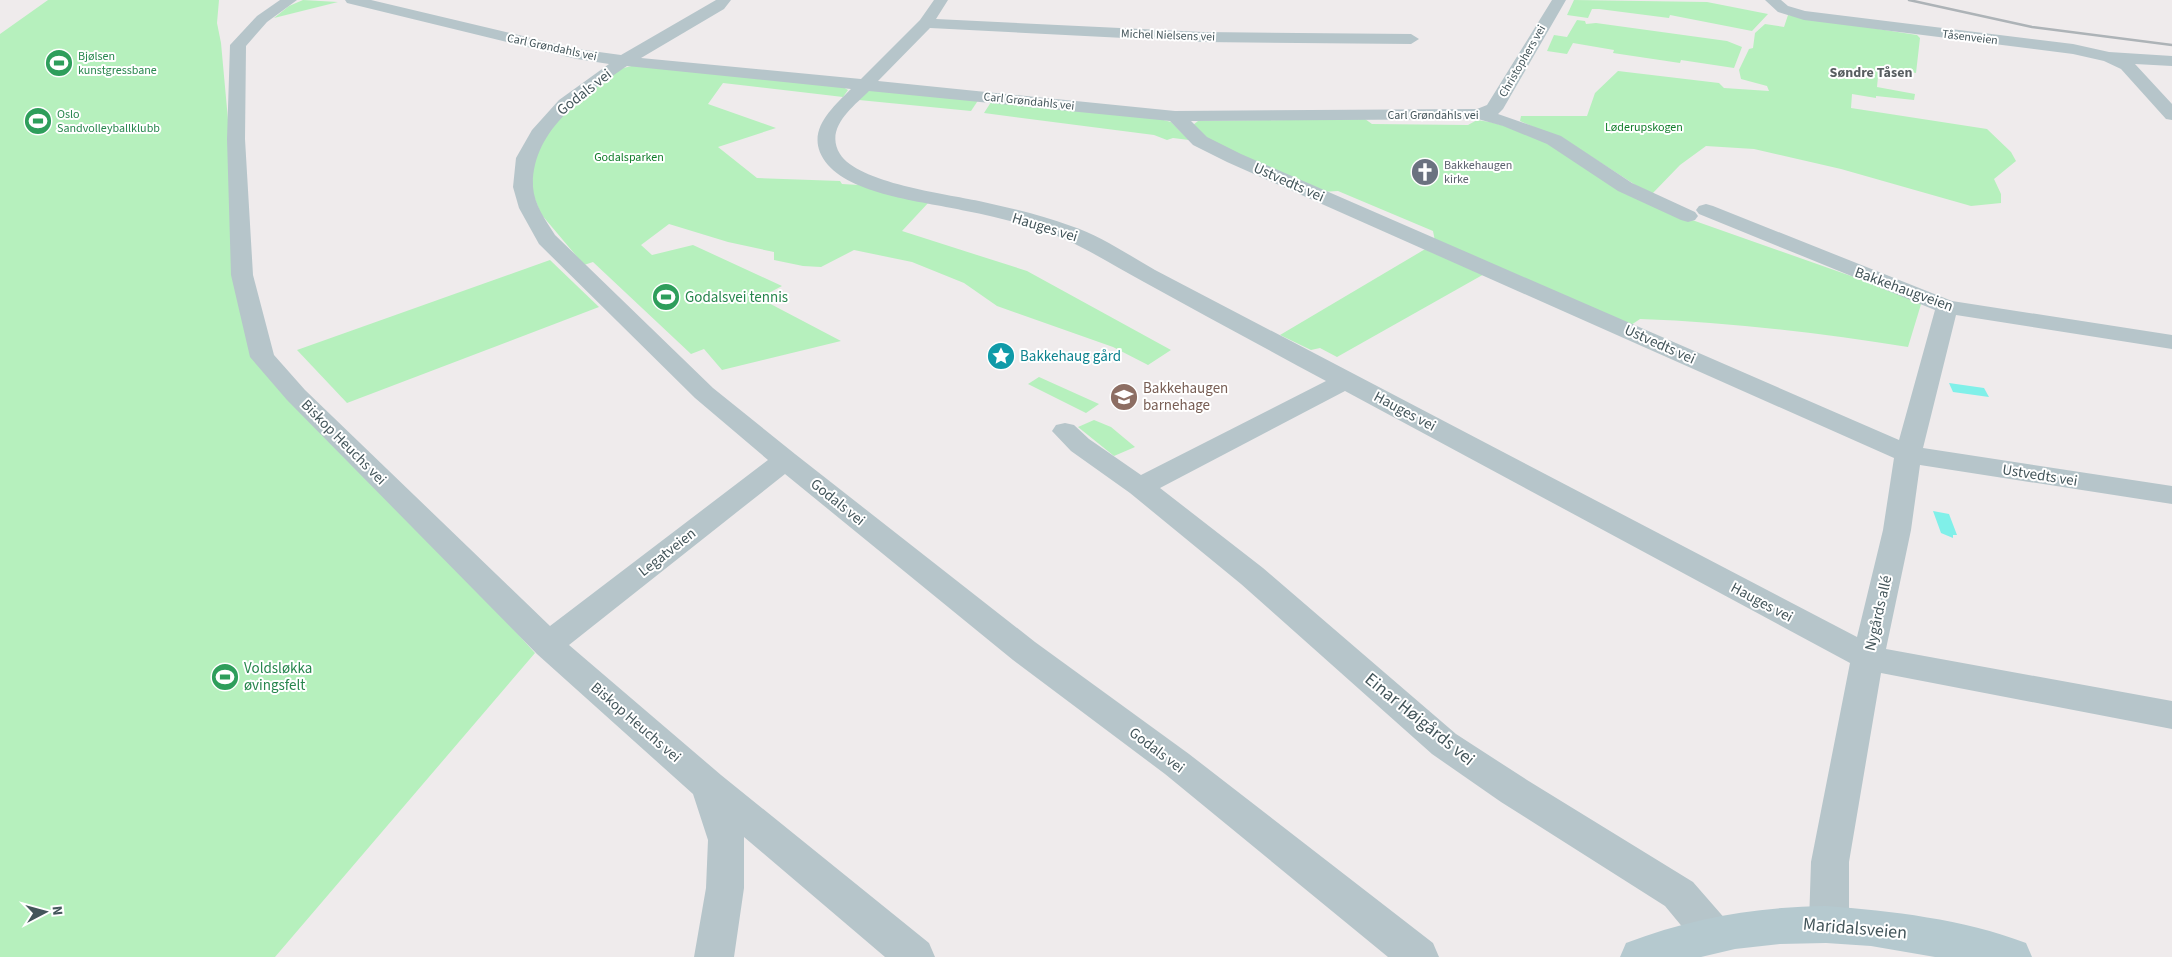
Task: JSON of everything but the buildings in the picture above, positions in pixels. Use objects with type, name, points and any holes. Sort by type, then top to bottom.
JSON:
[{"type":"main road","name":"Maridalsveien","points":[[1640,957],[1712,934],[1790,923],[1829,923],[1916,933],[2012,957]]},
{"type":"street","name":"Biskop Heuchs vei","points":[[290,0],[262,19],[238,45],[236,140],[242,275],[262,357],[303,402],[548,645],[708,786],[915,957]]},
{"type":"street","name":"Carl Grøndahls vei","points":[[352,0],[576,54],[625,61],[1175,116],[1478,114],[1509,122],[1554,140],[1626,187],[1697,213]]},
{"type":"street","name":"Godals vei","points":[[724,0],[719,6],[625,61],[570,99],[546,123],[533,140],[524,162],[522,187],[532,214],[547,239],[704,393],[785,460],[1024,651],[1177,764],[1419,957]]},
{"type":"street","name":"Hauges vei","points":[[941,0],[926,24],[834,116],[827,128],[826,142],[832,155],[841,166],[867,180],[1049,226],[1090,241],[1147,274],[1868,658],[2172,716]]},
{"type":"street","name":"Christophers vei","points":[[1478,114],[1494,109],[1559,0]]},
{"type":"street","name":"Tåsenveien","points":[[1772,0],[1783,9],[1804,15],[2073,50],[2109,57],[2172,61]]},
{"type":"street","name":"Michel Nielsens vei","points":[[926,24],[1203,37],[1411,39]]},
{"type":"street","points":[[2109,57],[2127,65],[2172,115]]},
{"type":"street","name":"Ustvedts vei","points":[[1175,116],[1200,141],[1234,158],[1908,454],[2172,495]]},
{"type":"street","name":"Bakkehaugveien","points":[[1697,213],[1947,307],[2172,342]]},
{"type":"street","name":"Nygårds allé","points":[[1829,923],[1830,862],[1868,658],[1897,530],[1908,454],[1947,307]]},
{"type":"street","points":[[1140,486],[1347,380]]},
{"type":"street","name":"Einar Høigårds vei","points":[[1065,431],[1080,445],[1140,486],[1252,576],[1444,744],[1514,791],[1679,894],[1712,934]]},
{"type":"street","name":"Legatveien","points":[[548,645],[785,460]]},
{"type":"street","points":[[708,786],[726,840],[725,888],[714,957]]},
{"type":"green space","points":[[48,0],[219,0],[217,23],[221,43],[241,262],[266,356],[535,653],[275,957],[0,957],[0,34]]},
{"type":"green space","points":[[303,0],[338,2],[274,18],[289,6]]},
{"type":"green space","points":[[1574,0],[1707,2],[1768,14],[1752,31],[1670,15],[1669,18],[1592,9],[1588,18],[1567,15]]},
{"type":"green space","name":"Løderupskogen","points":[[1788,15],[1917,35],[1920,38],[1916,73],[1879,66],[1877,87],[1915,94],[1914,100],[1876,96],[1876,98],[1852,94],[1851,108],[1987,129],[2011,152],[2016,161],[1994,179],[2001,194],[2001,203],[1971,206],[1841,169],[1754,149],[1706,146],[1680,165],[1651,195],[1570,143],[1520,121],[1521,116],[1587,116],[1595,93],[1618,71],[1719,83],[1724,88],[1769,91],[1767,86],[1741,79],[1739,70],[1749,49],[1753,48],[1755,33],[1765,24],[1784,27]]},
{"type":"green space","points":[[1577,20],[1585,21],[1586,24],[1596,23],[1727,41],[1742,47],[1734,68],[1681,60],[1680,63],[1613,53],[1614,50],[1573,43],[1567,54],[1547,51],[1554,35],[1567,37]]},
{"type":"green space","name":"Godalsparken","points":[[635,65],[843,87],[848,90],[843,97],[723,83],[708,104],[776,128],[718,147],[757,178],[840,181],[842,184],[859,185],[929,202],[902,231],[1027,271],[1171,350],[1148,365],[1113,347],[997,306],[964,283],[912,262],[854,250],[821,267],[803,266],[774,260],[774,252],[728,242],[669,224],[641,245],[652,255],[693,245],[782,286],[759,298],[841,341],[722,370],[704,349],[691,354],[593,262],[584,265],[541,214],[531,189],[533,165],[541,142],[570,104],[620,69]]},
{"type":"green space","points":[[871,90],[979,99],[971,111],[859,100],[866,92]]},
{"type":"green space","points":[[993,99],[1152,117],[1171,122],[1189,140],[1173,138],[1167,140],[1154,135],[984,113]]},
{"type":"green space","points":[[1365,119],[1372,124],[1468,125],[1477,120],[1527,132],[1678,215],[1922,301],[1908,347],[1741,325],[1640,319],[1631,325],[1435,241],[1433,231],[1338,191],[1321,192],[1208,140],[1193,125],[1198,121]]},
{"type":"green space","points":[[1427,248],[1486,273],[1337,357],[1320,348],[1311,350],[1280,335]]},
{"type":"green space","points":[[550,260],[599,307],[347,403],[297,350]]},
{"type":"green space","points":[[1039,377],[1099,404],[1086,413],[1028,384]]},
{"type":"green space","points":[[1094,420],[1111,427],[1135,447],[1114,456],[1078,427]]},
{"type":"water","points":[[1949,383],[1984,388],[1989,397],[1953,392]]},
{"type":"water","points":[[1933,511],[1949,514],[1957,535],[1953,535],[1953,538],[1941,533]]},
{"type":"railway","points":[[1909,0],[2032,27],[2172,45]]},
{"type":"place","name":"Bjølsen kunstgressbane","points":[[59,63]]},
{"type":"place","name":"Oslo Sandvolleyballklubb","points":[[38,121]]},
{"type":"place","name":"Bakkehaugen kirke","points":[[1425,172]]},
{"type":"place","name":"Godalsvei tennis","points":[[666,297]]},
{"type":"place","name":"Bakkehaug gård","points":[[1001,356]]},
{"type":"place","name":"Bakkehaugen barnehage","points":[[1124,397]]},
{"type":"place","name":"Voldsløkka øvingsfelt","points":[[225,677]]},
{"type":"district","name":"Søndre Tåsen","points":[[1871,72]]}]
